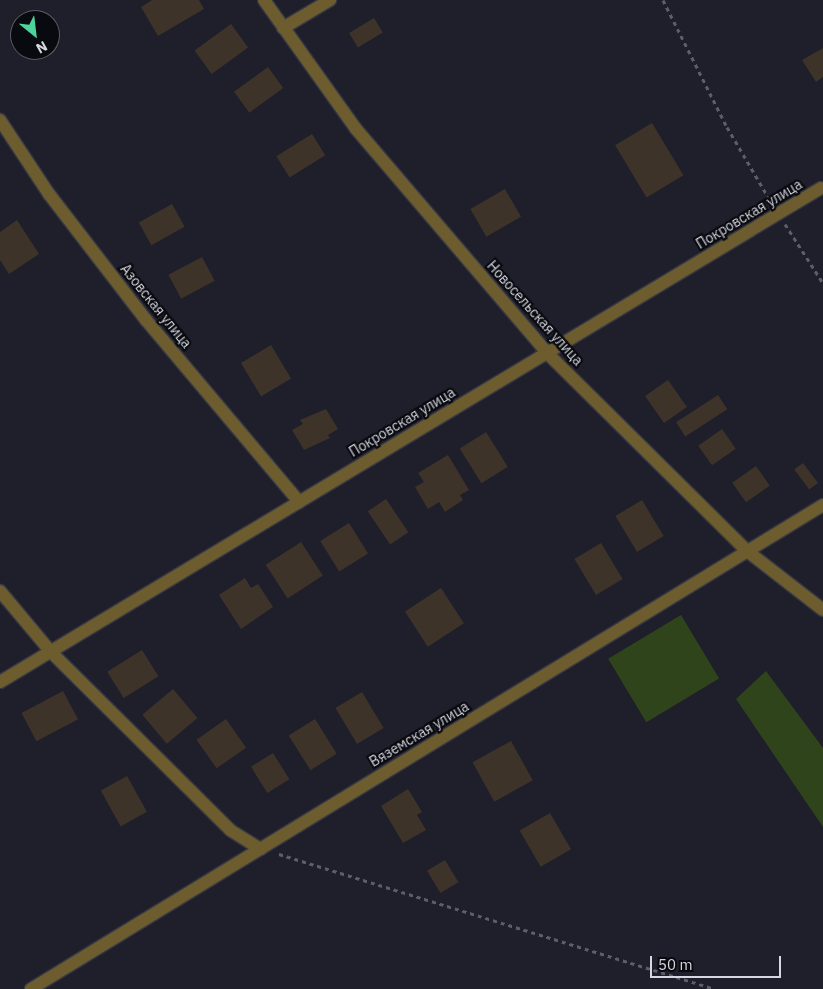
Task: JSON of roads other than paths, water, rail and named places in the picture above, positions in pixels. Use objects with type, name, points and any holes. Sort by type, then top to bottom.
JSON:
[{"type":"street","name":"Новосельская улица","points":[[264,0],[356,129],[547,353],[747,551],[823,610]]},
{"type":"street","points":[[283,28],[330,0]]},
{"type":"street","name":"Азовская улица","points":[[0,120],[49,194],[146,320],[299,502]]},
{"type":"street","name":"Покровская улица","points":[[0,682],[820,188]]},
{"type":"street","name":"Вяземская улица","points":[[31,989],[823,505]]},
{"type":"street","points":[[0,591],[51,652],[230,830],[260,849]]}]
